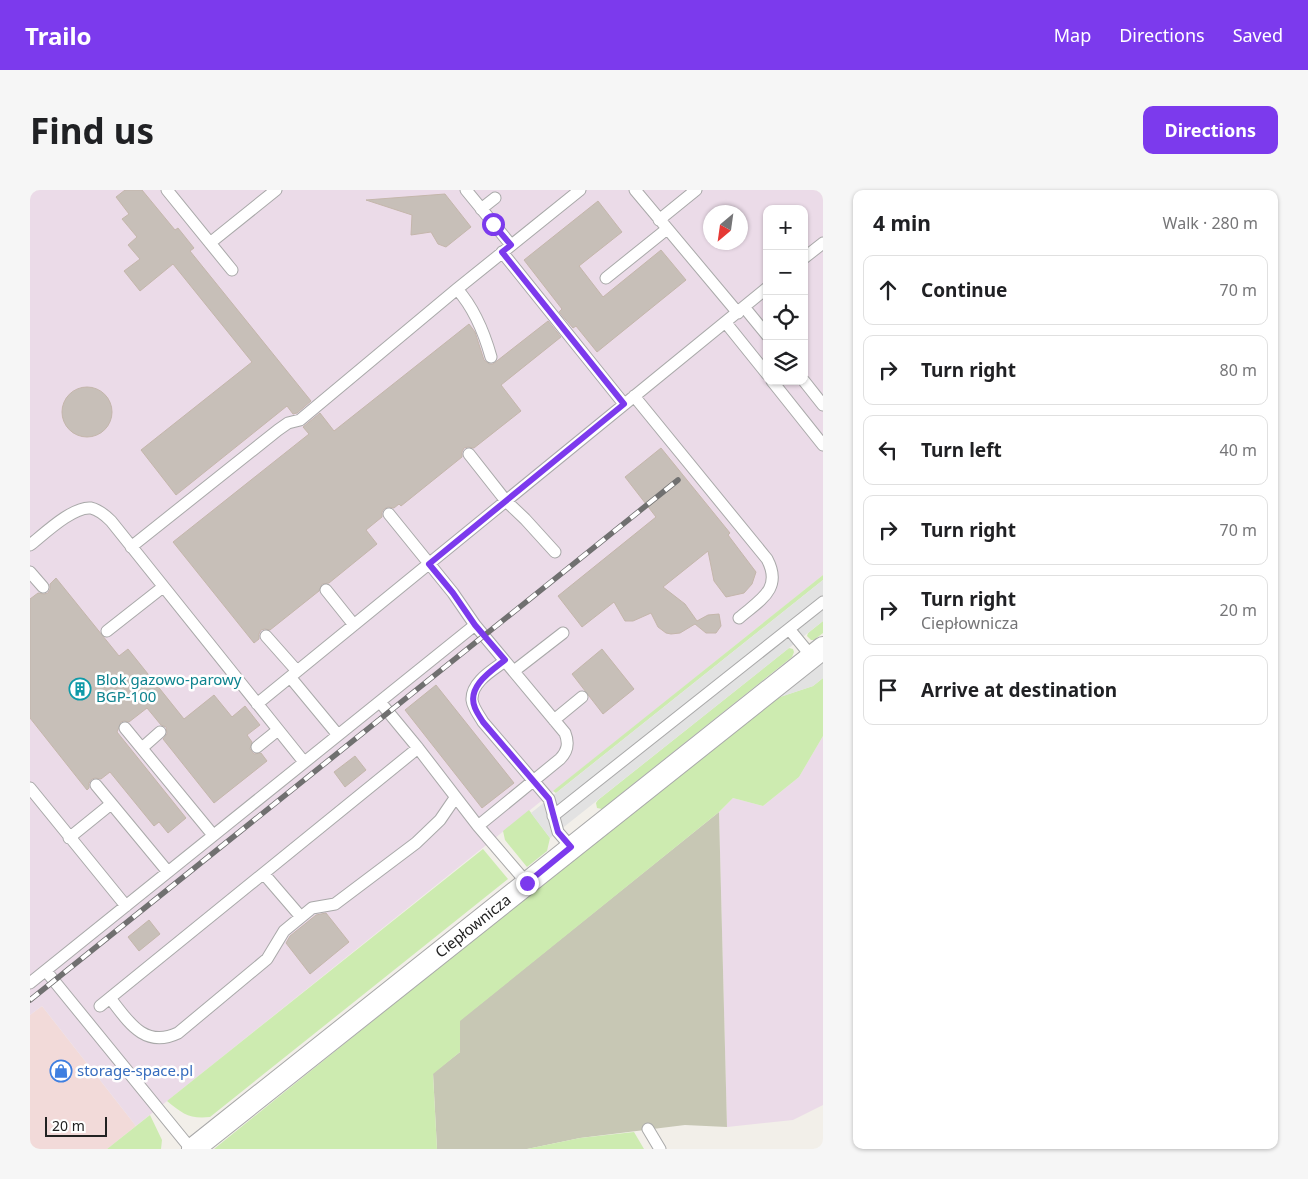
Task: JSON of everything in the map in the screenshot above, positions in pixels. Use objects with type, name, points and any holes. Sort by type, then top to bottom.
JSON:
[{"type":"street","name":"Ciepłownicza","points":[[192,1149],[817,653]]},
{"type":"lane","points":[[167,190],[232,270]]},
{"type":"lane","points":[[210,243],[276,190]]},
{"type":"lane","points":[[466,190],[507,249],[624,404]]},
{"type":"lane","points":[[131,546],[278,430],[288,423],[300,420],[457,288],[580,190]]},
{"type":"lane","points":[[635,190],[663,225],[741,310],[763,331]]},
{"type":"lane","points":[[606,278],[663,225],[696,190]]},
{"type":"lane","points":[[481,209],[495,198]]},
{"type":"lane","points":[[808,255],[823,244]]},
{"type":"lane","points":[[457,288],[475,314],[491,357]]},
{"type":"lane","points":[[258,704],[763,291]]},
{"type":"lane","points":[[726,323],[763,369]]},
{"type":"lane","points":[[775,385],[823,445]]},
{"type":"lane","points":[[807,385],[823,405]]},
{"type":"lane","points":[[634,396],[712,490],[772,567],[774,575],[768,592],[739,618]]},
{"type":"lane","points":[[469,454],[506,501],[525,518],[555,552]]},
{"type":"lane","points":[[30,545],[72,513],[81,509],[92,508],[111,521],[304,762]]},
{"type":"lane","points":[[389,514],[453,593],[475,625],[568,739],[567,750],[560,759],[478,826]]},
{"type":"lane","points":[[30,572],[43,588]]},
{"type":"lane","points":[[106,631],[163,587]]},
{"type":"lane","points":[[326,590],[354,625]]},
{"type":"lane","points":[[552,816],[823,602]]},
{"type":"lane","points":[[30,983],[475,625]]},
{"type":"lane","points":[[789,629],[817,653]]},
{"type":"lane","points":[[514,671],[563,632]]},
{"type":"lane","points":[[266,636],[338,734]]},
{"type":"lane","points":[[505,660],[481,680],[473,693],[472,700],[475,709],[483,722],[549,799],[552,816],[558,832],[571,847]]},
{"type":"lane","points":[[554,720],[582,697]]},
{"type":"lane","points":[[380,702],[418,748],[455,798],[527,883]]},
{"type":"lane","points":[[125,728],[213,835]]},
{"type":"lane","points":[[257,747],[278,730]]},
{"type":"lane","points":[[142,748],[160,732]]},
{"type":"lane","points":[[100,1006],[418,748]]},
{"type":"lane","points":[[96,784],[168,872]]},
{"type":"lane","points":[[30,788],[126,906]]},
{"type":"lane","points":[[110,998],[142,1034],[159,1039],[169,1037],[186,1027],[267,960],[284,931],[312,908],[335,904],[416,842],[440,820],[455,798]]},
{"type":"lane","points":[[70,838],[112,804]]},
{"type":"lane","points":[[264,874],[301,917]]},
{"type":"lane","points":[[46,971],[192,1149]]},
{"type":"lane","points":[[648,1129],[660,1149]]},
{"type":"shaded area","points":[[30,190],[823,190],[823,575],[136,1126],[42,1006],[30,1015]]},
{"type":"shaded area","points":[[823,580],[823,621],[550,838],[531,813]]},
{"type":"shaded area","points":[[823,661],[823,678],[813,686],[777,698]]},
{"type":"shaded area","points":[[823,736],[823,1105],[793,1120],[727,1127],[719,812],[733,798],[763,806],[799,777]]},
{"type":"shaded area","points":[[719,812],[727,1127],[685,1125],[580,1138],[527,1149],[437,1149],[433,1073],[460,1052],[459,1021]]},
{"type":"shaded area","name":"storage-space.pl","points":[[42,1006],[136,1126],[107,1149],[30,1149],[30,1015]]},
{"type":"green space","points":[[823,575],[823,580],[556,793],[553,791]]},
{"type":"green space","points":[[823,621],[823,633],[814,640],[811,640],[807,636],[808,633]]},
{"type":"green space","points":[[789,648],[793,649],[794,652],[792,657],[602,809],[597,808],[596,803],[598,800]]},
{"type":"green space","points":[[823,678],[823,736],[799,777],[763,806],[733,798],[719,812],[460,1021],[460,1052],[433,1074],[437,1149],[214,1149],[777,698],[813,686]]},
{"type":"green space","points":[[529,810],[550,838],[547,851],[527,867],[505,840],[503,831]]},
{"type":"green space","points":[[483,849],[508,879],[210,1117],[187,1115],[167,1101]]},
{"type":"green space","points":[[150,1115],[162,1140],[161,1149],[107,1149]]},
{"type":"green space","points":[[634,1132],[644,1149],[527,1149],[580,1138]]},
{"type":"building","points":[[125,190],[142,190],[175,230],[178,228],[194,248],[190,251],[311,401],[297,413],[293,414],[287,406],[176,495],[141,450],[252,362],[173,264],[140,291],[124,271],[140,259],[128,245],[137,237],[122,219],[129,214],[116,197]]},
{"type":"building","points":[[445,194],[471,227],[446,247],[438,244],[431,232],[411,235],[412,215],[366,200]]},
{"type":"building","points":[[598,201],[622,232],[579,266],[603,297],[661,250],[686,280],[597,352],[576,326],[573,328],[559,312],[562,309],[524,260]]},
{"type":"building","points":[[548,321],[561,337],[501,385],[521,411],[474,448],[464,448],[462,457],[401,506],[399,504],[394,508],[388,507],[384,509],[382,517],[366,530],[377,544],[329,583],[322,584],[319,591],[270,630],[261,630],[259,639],[254,643],[173,542],[309,434],[303,427],[320,413],[334,431],[469,324],[475,332],[484,360],[489,364],[493,364]]},
{"type":"building","points":[[82,387],[92,387],[105,394],[112,407],[112,417],[105,430],[92,437],[82,437],[73,433],[66,426],[62,417],[62,407],[66,398],[73,391]]},
{"type":"building","points":[[661,448],[730,533],[728,535],[756,572],[752,584],[744,593],[726,597],[714,581],[708,551],[663,587],[685,604],[697,621],[708,615],[719,614],[721,626],[716,633],[706,633],[695,624],[680,633],[666,633],[658,627],[651,613],[633,621],[625,621],[614,602],[582,627],[558,596],[656,517],[625,477]]},
{"type":"building","name":"Blok gazowo-parowy BGP-100","points":[[56,578],[119,656],[128,649],[184,719],[214,695],[232,717],[245,706],[260,725],[247,735],[252,742],[250,749],[254,754],[261,753],[267,761],[214,803],[163,739],[167,734],[166,727],[161,725],[147,708],[129,722],[121,722],[117,732],[186,818],[168,833],[159,822],[154,826],[110,772],[101,779],[92,779],[87,790],[30,718],[30,599],[38,593],[48,593],[50,584]]},
{"type":"building","points":[[602,649],[634,689],[603,714],[572,674]]},
{"type":"building","points":[[436,685],[514,783],[482,808],[405,710]]},
{"type":"building","points":[[355,756],[366,770],[345,787],[334,772]]},
{"type":"building","points":[[326,913],[349,942],[310,974],[286,943],[290,936],[316,915]]},
{"type":"building","points":[[149,920],[160,934],[139,951],[128,937]]},
{"type":"railway","points":[[30,1000],[678,480]]},
{"type":"place","name":"Blok gazowo-parowy BGP-100","points":[[80,689]]},
{"type":"place","name":"storage-space.pl","points":[[61,1071]]},
{"type":"route","points":[[493,224],[511,245],[502,252],[624,404],[429,564],[453,593],[475,625],[505,660],[485,676],[473,693],[472,700],[475,709],[483,722],[549,799],[552,816],[558,832],[571,847],[527,883]]}]
